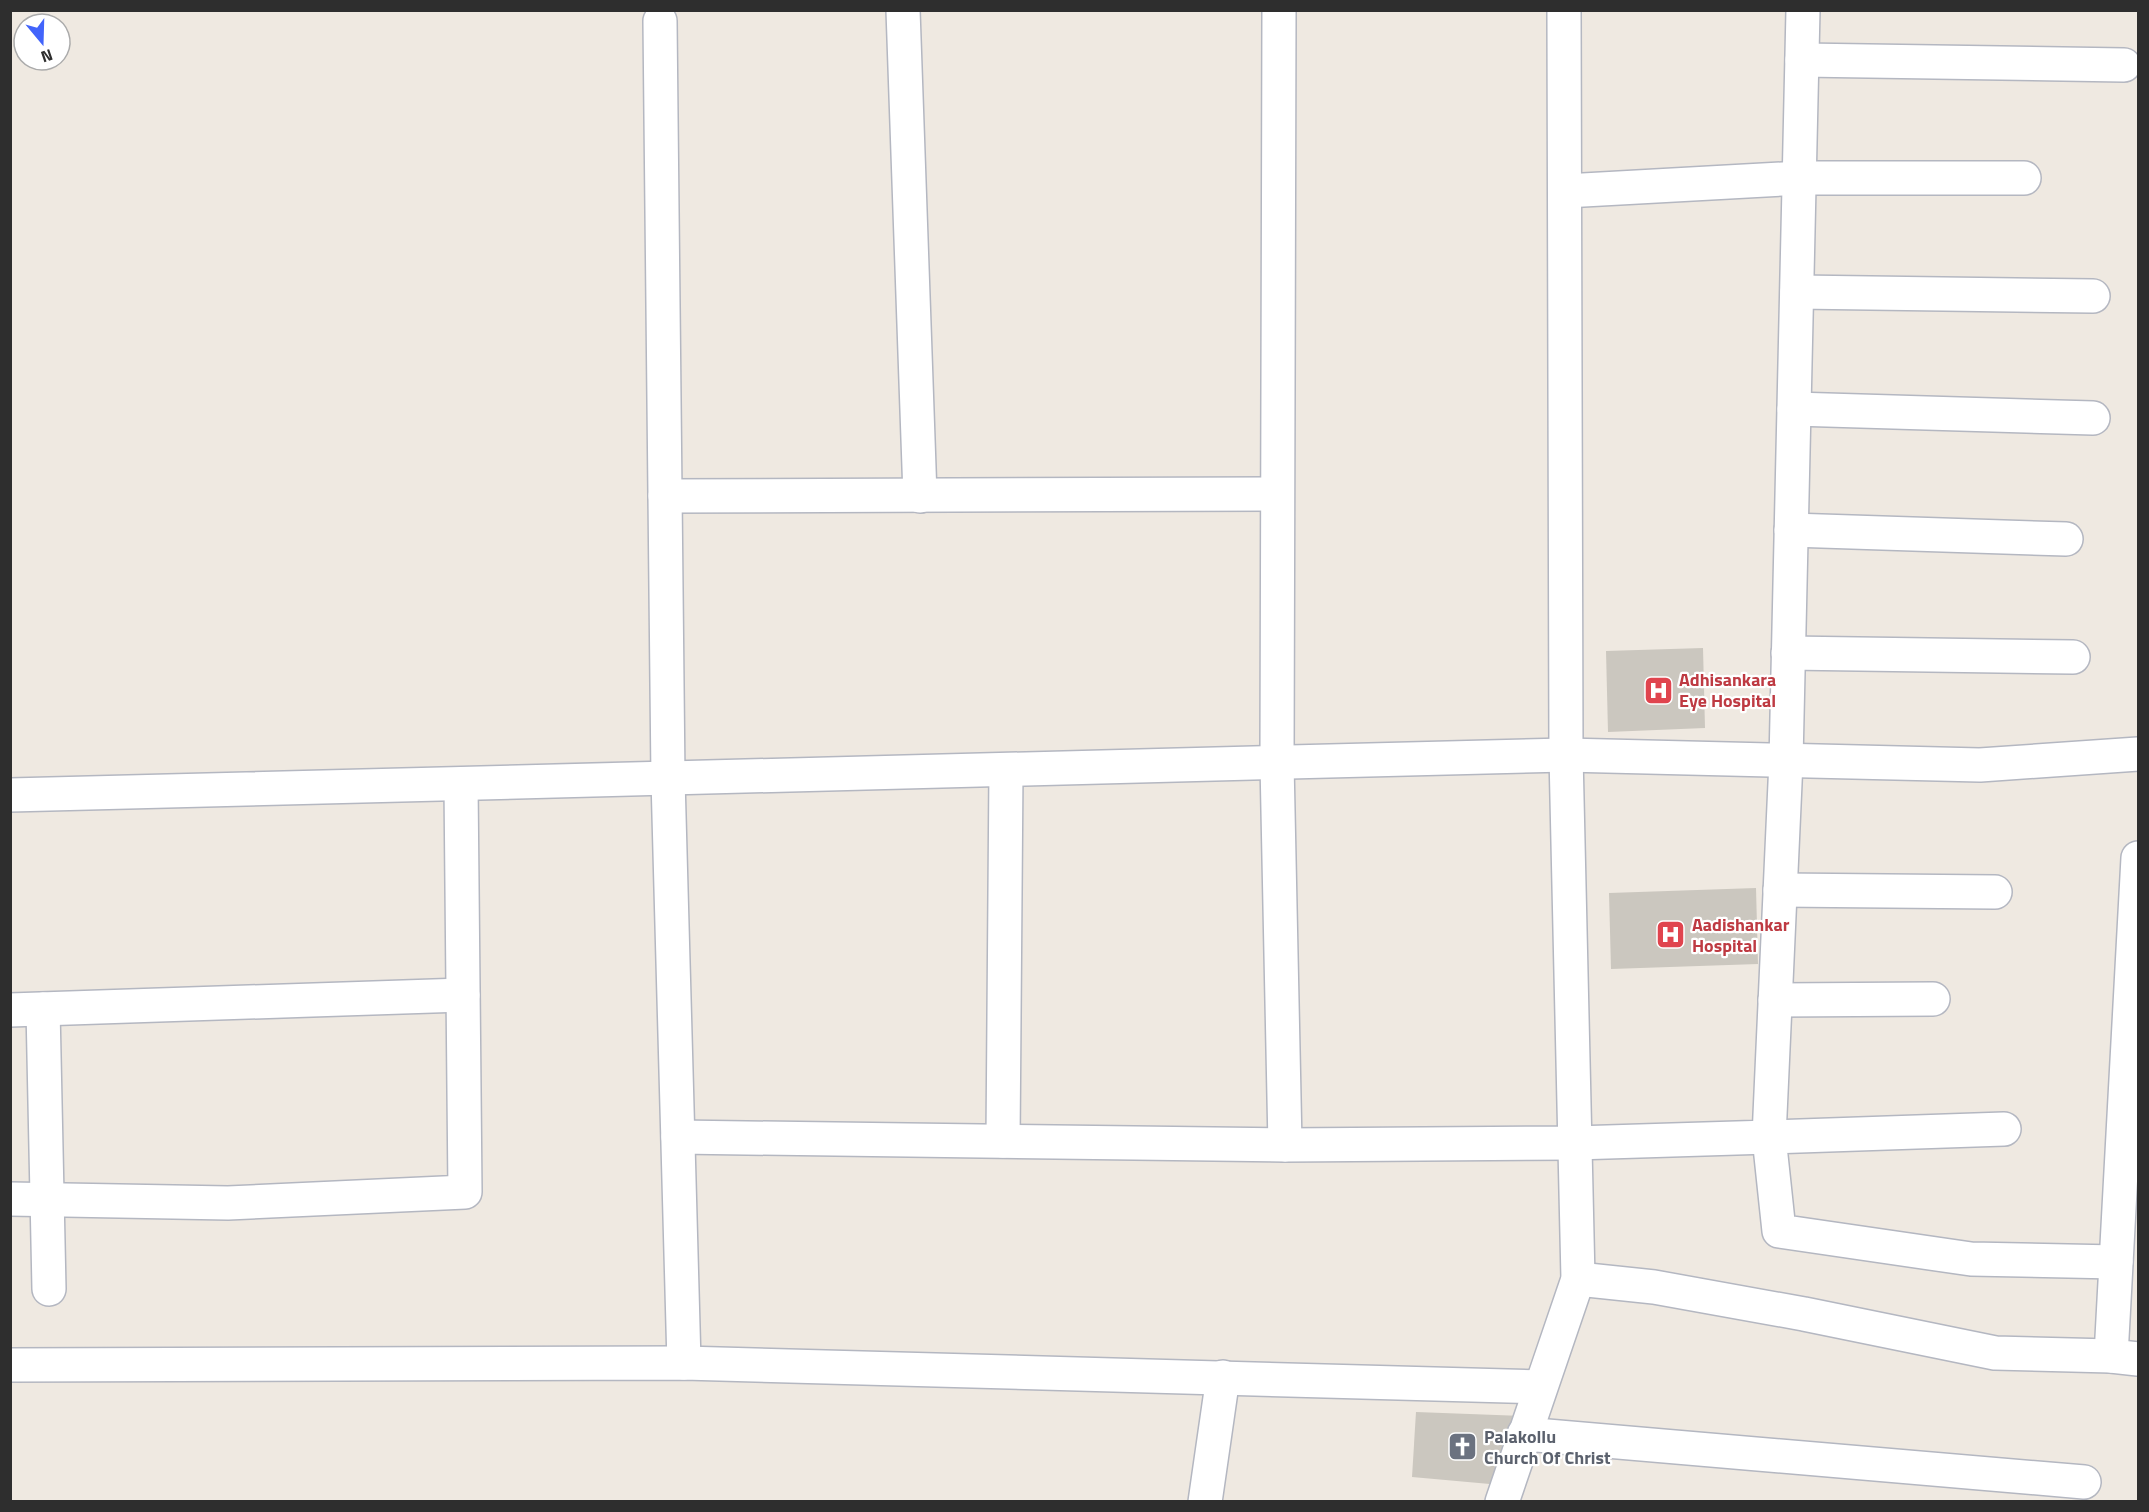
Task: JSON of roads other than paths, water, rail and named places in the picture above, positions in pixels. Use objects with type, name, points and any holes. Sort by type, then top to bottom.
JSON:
[{"type":"street","points":[[903,10],[920,496]]},
{"type":"street","points":[[1279,10],[1277,763],[1285,1145]]},
{"type":"street","points":[[1502,1502],[1578,1279],[1566,755],[1564,10]]},
{"type":"street","points":[[1803,10],[1786,760],[1769,1137],[1779,1231],[1971,1259],[2116,1262]]},
{"type":"street","points":[[660,21],[668,779],[684,1363]]},
{"type":"street","points":[[1802,60],[2124,65]]},
{"type":"street","points":[[1565,191],[1800,178],[2024,178]]},
{"type":"street","points":[[1797,292],[2093,296]]},
{"type":"street","points":[[1794,409],[2093,418]]},
{"type":"street","points":[[665,496],[1277,494]]},
{"type":"street","points":[[1791,530],[2066,539]]},
{"type":"street","points":[[1788,653],[2073,657]]},
{"type":"street","points":[[10,795],[1566,755],[1980,765],[2139,754]]},
{"type":"street","points":[[1003,1141],[1006,770]]},
{"type":"street","points":[[10,1199],[228,1203],[465,1192],[461,784]]},
{"type":"street","points":[[1578,1279],[1654,1287],[1804,1314],[1995,1353],[2125,1357],[2116,1262],[2139,858]]},
{"type":"street","points":[[1780,890],[1995,892]]},
{"type":"street","points":[[10,1010],[463,994]]},
{"type":"street","points":[[1775,1000],[1933,999]]},
{"type":"street","points":[[43,1009],[49,1289]]},
{"type":"street","points":[[678,1137],[1285,1145],[1575,1143],[2004,1129]]},
{"type":"street","points":[[10,1365],[684,1363],[1540,1387]]},
{"type":"street","points":[[1205,1502],[1223,1377]]},
{"type":"street","points":[[1524,1434],[2084,1482]]},
{"type":"place","name":"Adhisankara Eye Hospital","points":[[1658,690]]},
{"type":"place","name":"Aadishankar Hospital","points":[[1671,935]]},
{"type":"place","name":"Palakollu Church Of Christ","points":[[1463,1447]]}]
